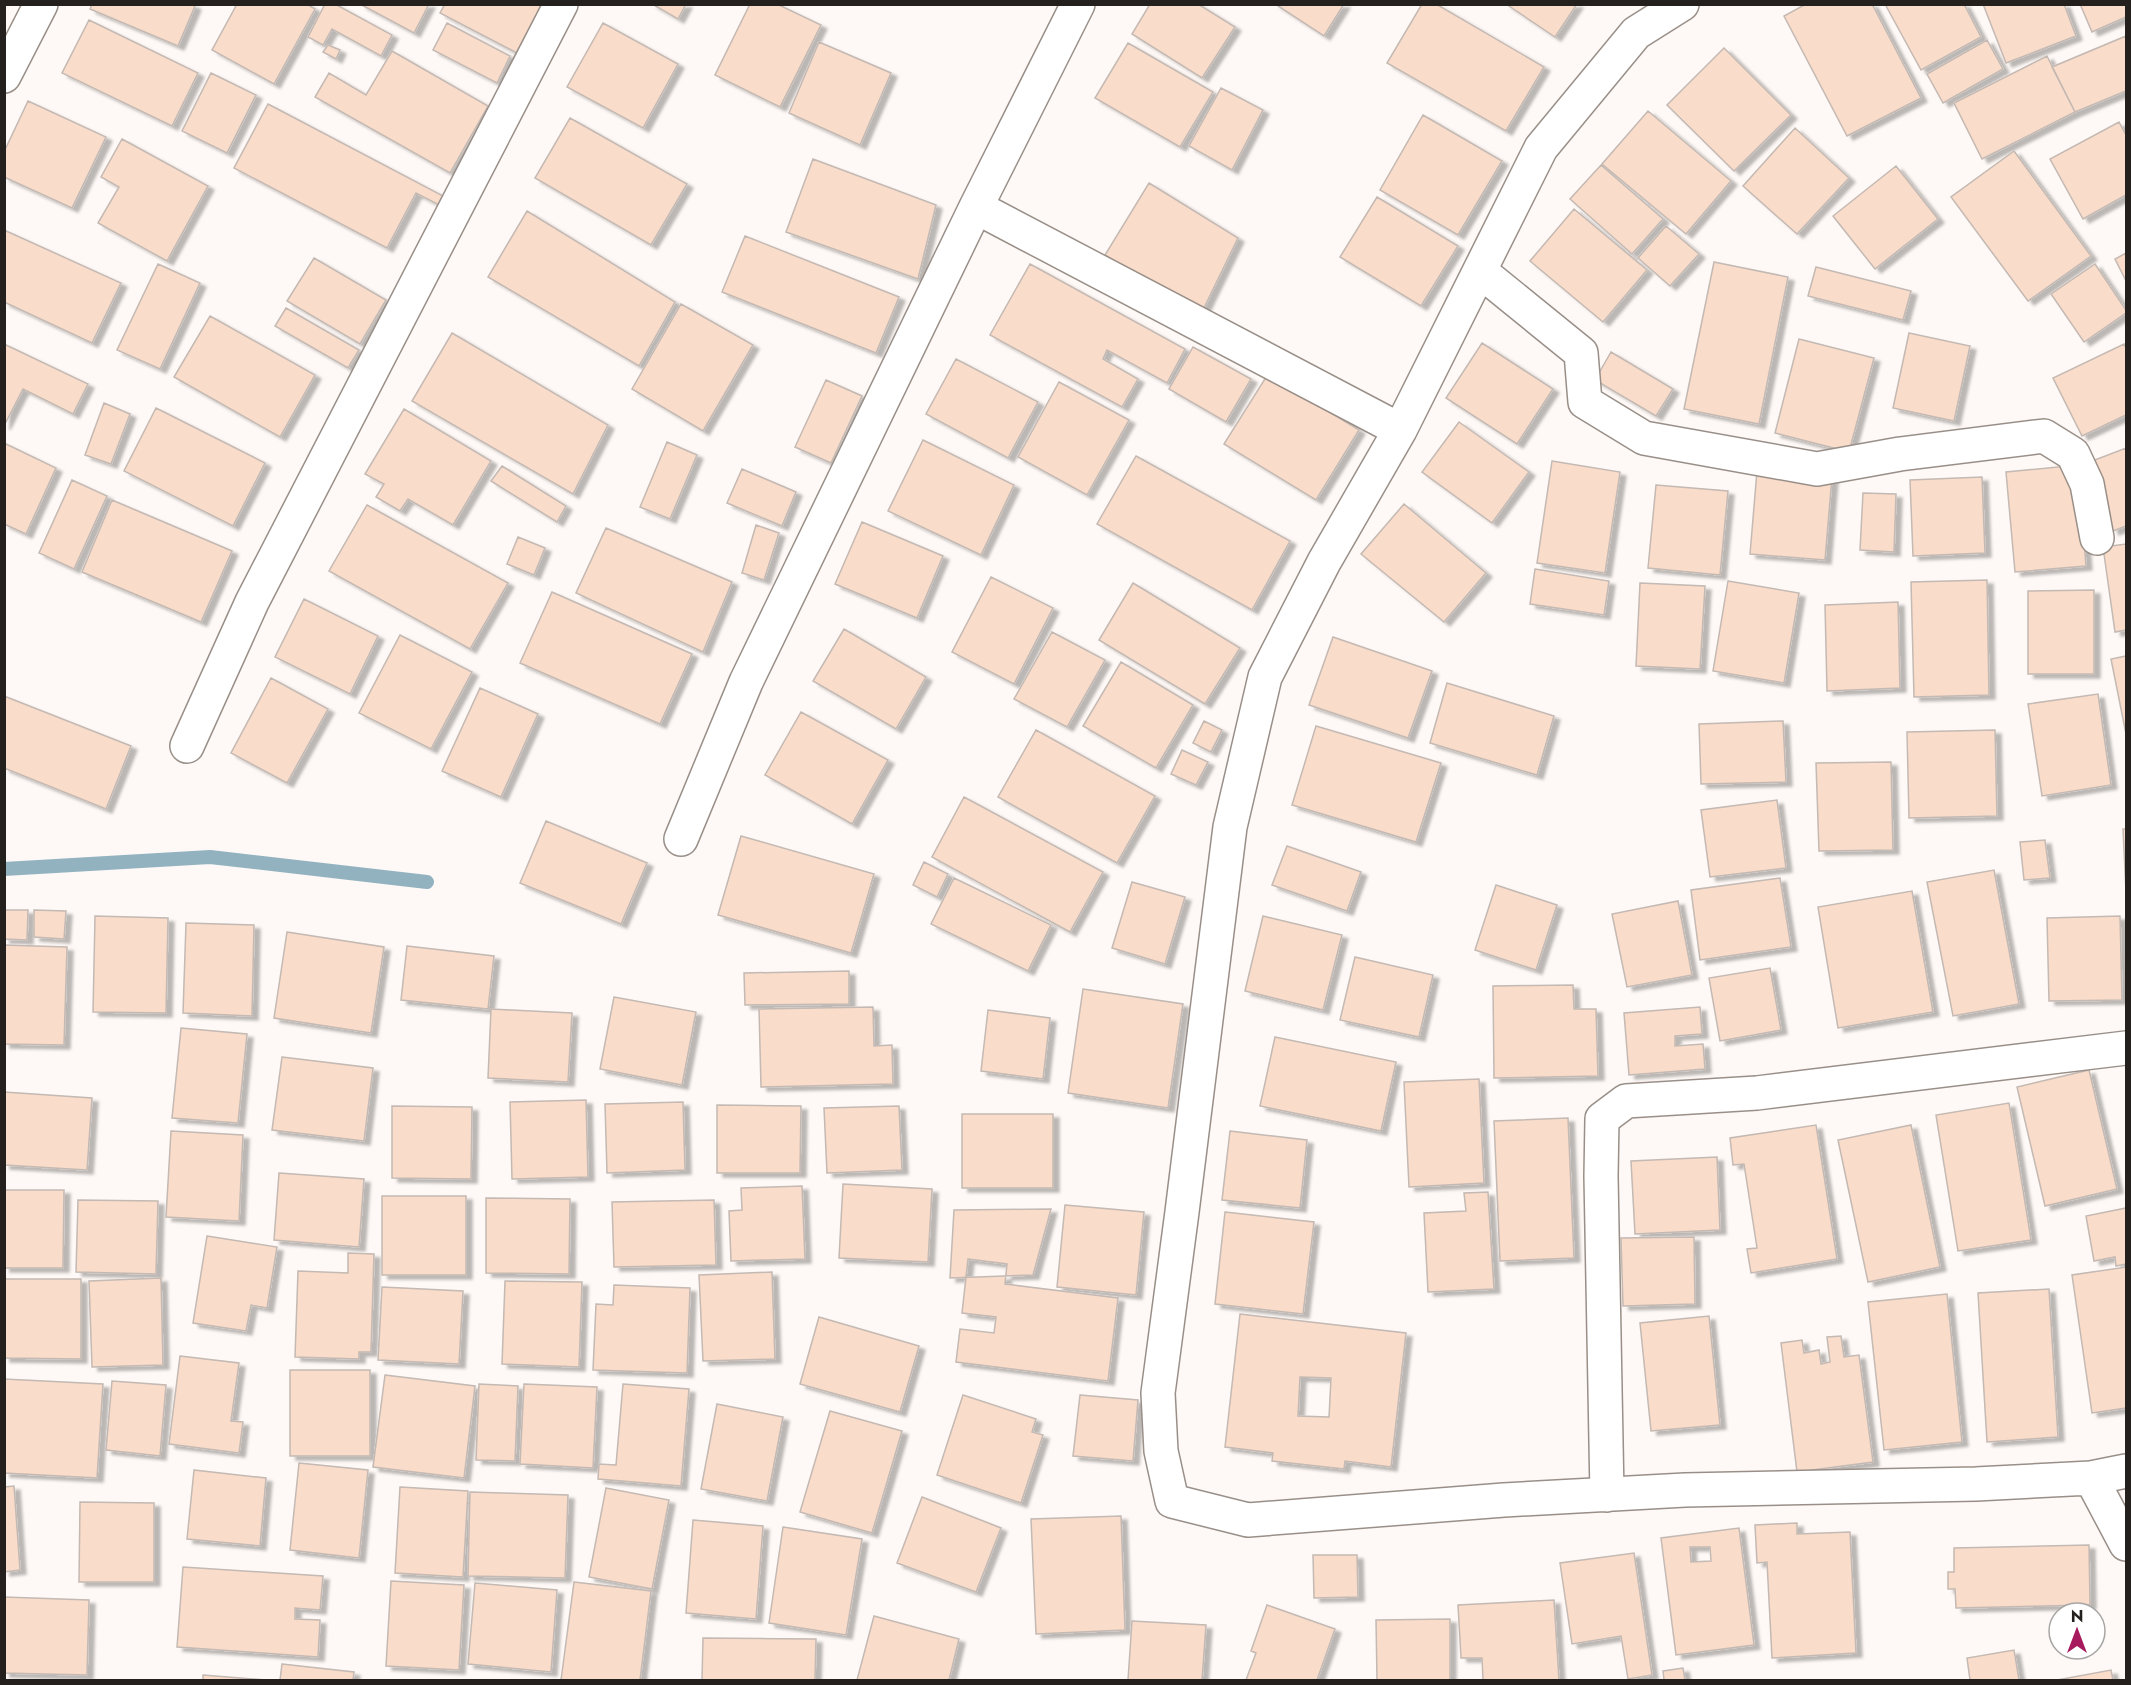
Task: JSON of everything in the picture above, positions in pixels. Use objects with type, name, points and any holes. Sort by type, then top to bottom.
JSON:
[{"type":"street","points":[[4,76],[41,4]]},
{"type":"street","points":[[187,746],[252,602],[561,4]]},
{"type":"street","points":[[681,839],[746,682],[976,207],[1078,4]]},
{"type":"street","points":[[1682,4],[1636,33],[1540,148],[1400,430],[1324,562],[1265,677],[1230,826],[1158,1393],[1161,1451],[1172,1501],[1248,1520],[1606,1494],[1685,1490],[1976,1484],[2091,1478],[2127,1471]]},
{"type":"street","points":[[976,207],[1400,430]]},
{"type":"street","points":[[1480,271],[1581,353],[1584,402],[1644,438],[1817,469],[1900,454],[2044,436],[2073,454],[2087,484],[2097,538]]},
{"type":"street","points":[[1606,1494],[1602,1119],[1626,1101],[1757,1093],[2127,1048]]},
{"type":"street","points":[[2091,1478],[2127,1544]]},
{"type":"building","points":[[92,4],[191,4],[195,6],[178,46],[90,9]]},
{"type":"building","points":[[237,4],[307,4],[315,9],[274,84],[212,50]]},
{"type":"building","points":[[325,4],[335,4],[392,35],[381,56],[332,29],[323,45],[308,37]]},
{"type":"building","points":[[360,4],[429,4],[414,33]]},
{"type":"building","points":[[445,4],[545,4],[519,54],[440,13]]},
{"type":"building","points":[[652,4],[686,4],[678,19]]},
{"type":"building","points":[[750,4],[777,4],[821,25],[780,107],[715,75]]},
{"type":"building","points":[[1150,4],[1198,4],[1235,27],[1202,78],[1132,34]]},
{"type":"building","points":[[1275,4],[1344,4],[1324,36]]},
{"type":"building","points":[[1422,4],[1436,4],[1544,67],[1506,131],[1387,63]]},
{"type":"building","points":[[1506,4],[1577,4],[1555,37]]},
{"type":"building","points":[[1806,4],[1872,4],[1921,98],[1847,136],[1784,16]]},
{"type":"building","points":[[1885,4],[1964,4],[1981,37],[1921,70]]},
{"type":"building","points":[[1983,4],[2064,4],[2076,36],[2006,63]]},
{"type":"building","points":[[2080,4],[2126,4],[2126,17],[2092,32]]},
{"type":"building","points":[[89,20],[198,73],[172,126],[62,73]]},
{"type":"building","points":[[447,23],[510,56],[497,83],[433,50]]},
{"type":"building","points":[[603,23],[678,64],[643,128],[567,87]]},
{"type":"building","points":[[2126,36],[2126,91],[2075,112],[2052,67]]},
{"type":"building","points":[[1987,40],[2003,69],[1943,103],[1927,74]]},
{"type":"building","points":[[819,42],[891,73],[860,145],[789,113]]},
{"type":"building","points":[[1128,43],[1213,92],[1180,147],[1095,98]]},
{"type":"building","points":[[328,45],[340,50],[336,59],[323,52]]},
{"type":"building","points":[[1724,48],[1791,115],[1734,171],[1667,105]]},
{"type":"building","points":[[392,51],[488,106],[450,173],[315,97],[329,73],[366,95]]},
{"type":"building","points":[[2047,56],[2075,112],[1982,159],[1954,103]]},
{"type":"building","points":[[211,73],[256,95],[227,153],[182,131]]},
{"type":"building","points":[[1221,88],[1263,110],[1232,170],[1189,146]]},
{"type":"building","points":[[28,101],[106,137],[72,208],[4,177],[4,152]]},
{"type":"building","points":[[268,104],[445,197],[441,206],[416,193],[387,248],[234,168]]},
{"type":"building","points":[[1648,111],[1731,181],[1686,234],[1602,164]]},
{"type":"building","points":[[1423,115],[1502,161],[1458,235],[1380,190]]},
{"type":"building","points":[[570,118],[687,184],[651,245],[535,178]]},
{"type":"building","points":[[2119,122],[2126,135],[2126,195],[2083,219],[2050,159]]},
{"type":"building","points":[[1795,128],[1849,178],[1797,234],[1743,186]]},
{"type":"building","points":[[122,139],[208,186],[167,261],[98,223],[119,187],[101,177]]},
{"type":"building","points":[[2014,151],[2091,256],[2028,301],[1951,197]]},
{"type":"building","points":[[813,159],[936,205],[918,279],[786,232]]},
{"type":"building","points":[[1601,165],[1663,219],[1632,254],[1570,199]]},
{"type":"building","points":[[1896,166],[1938,219],[1875,269],[1833,216]]},
{"type":"building","points":[[1149,183],[1238,238],[1201,314],[1105,255]]},
{"type":"building","points":[[1377,197],[1458,246],[1421,306],[1340,257]]},
{"type":"building","points":[[1574,209],[1647,270],[1603,322],[1530,261]]},
{"type":"building","points":[[527,211],[675,302],[639,366],[488,277]]},
{"type":"building","points":[[1666,226],[1699,254],[1670,286],[1638,258]]},
{"type":"building","points":[[4,230],[121,283],[92,343],[4,302]]},
{"type":"building","points":[[745,236],[899,297],[876,353],[722,292]]},
{"type":"building","points":[[2126,253],[2126,281],[2115,259]]},
{"type":"building","points":[[314,258],[386,300],[360,344],[287,301]]},
{"type":"building","points":[[1714,262],[1788,277],[1759,424],[1684,409]]},
{"type":"building","points":[[158,264],[200,283],[160,369],[117,350]]},
{"type":"building","points":[[1030,264],[1185,349],[1167,383],[1107,350],[1103,359],[1138,379],[1122,407],[990,335]]},
{"type":"building","points":[[2095,264],[2126,313],[2084,342],[2051,294]]},
{"type":"building","points":[[1816,267],[1911,291],[1903,320],[1808,296]]},
{"type":"building","points":[[681,304],[753,345],[703,431],[632,389]]},
{"type":"building","points":[[286,308],[359,350],[348,368],[275,326]]},
{"type":"building","points":[[210,316],[315,375],[280,437],[174,377]]},
{"type":"building","points":[[452,333],[608,425],[573,494],[412,401]]},
{"type":"building","points":[[1909,333],[1970,346],[1954,421],[1893,408]]},
{"type":"building","points":[[1799,339],[1874,358],[1849,452],[1775,433]]},
{"type":"building","points":[[1482,343],[1553,389],[1517,444],[1446,398]]},
{"type":"building","points":[[4,344],[88,384],[73,414],[23,389],[4,426]]},
{"type":"building","points":[[2124,344],[2126,348],[2126,415],[2082,436],[2053,378]]},
{"type":"building","points":[[1193,347],[1251,379],[1226,422],[1169,389]]},
{"type":"building","points":[[1611,352],[1673,389],[1656,416],[1595,380]]},
{"type":"building","points":[[956,359],[1038,402],[1008,458],[926,414]]},
{"type":"building","points":[[1268,374],[1359,430],[1316,500],[1224,444]]},
{"type":"building","points":[[826,380],[862,396],[831,463],[795,447]]},
{"type":"building","points":[[1059,382],[1129,420],[1087,495],[1018,457]]},
{"type":"building","points":[[104,403],[130,414],[111,464],[85,455]]},
{"type":"building","points":[[156,408],[265,463],[233,526],[124,471]]},
{"type":"building","points":[[404,409],[491,461],[453,525],[408,499],[400,511],[376,497],[384,484],[365,474]]},
{"type":"building","points":[[1459,422],[1529,472],[1492,523],[1422,472]]},
{"type":"building","points":[[923,440],[1014,485],[981,555],[888,511]]},
{"type":"building","points":[[667,442],[697,455],[670,519],[640,507]]},
{"type":"building","points":[[4,443],[56,468],[26,534],[4,524]]},
{"type":"building","points":[[2126,448],[2126,526],[2113,531],[2087,463]]},
{"type":"building","points":[[1136,456],[1290,541],[1252,610],[1097,524]]},
{"type":"building","points":[[1552,461],[1620,472],[1605,573],[1537,563]]},
{"type":"building","points":[[2078,465],[2086,566],[2015,572],[2006,472]]},
{"type":"building","points":[[502,466],[566,506],[557,522],[491,481]]},
{"type":"building","points":[[742,469],[796,492],[782,526],[727,503]]},
{"type":"building","points":[[1757,471],[1832,477],[1825,560],[1750,554]]},
{"type":"building","points":[[1982,477],[1985,553],[1913,556],[1910,480]]},
{"type":"building","points":[[72,480],[107,496],[74,569],[39,553]]},
{"type":"building","points":[[1656,485],[1728,491],[1720,575],[1648,568]]},
{"type":"building","points":[[1863,493],[1896,494],[1894,552],[1860,550]]},
{"type":"building","points":[[112,500],[232,551],[201,622],[82,572]]},
{"type":"building","points":[[1404,504],[1486,573],[1444,622],[1361,554]]},
{"type":"building","points":[[367,505],[508,583],[470,649],[329,571]]},
{"type":"building","points":[[862,522],[943,556],[917,618],[835,584]]},
{"type":"building","points":[[756,525],[779,533],[764,580],[742,573]]},
{"type":"building","points":[[606,528],[732,582],[703,652],[576,593]]},
{"type":"building","points":[[518,537],[545,548],[534,575],[507,564]]},
{"type":"building","points":[[2126,544],[2126,630],[2115,632],[2103,547]]},
{"type":"building","points":[[1535,569],[1609,581],[1604,615],[1530,604]]},
{"type":"building","points":[[991,577],[1053,608],[1014,684],[952,652]]},
{"type":"building","points":[[1987,580],[1989,695],[1914,697],[1911,582]]},
{"type":"building","points":[[1728,581],[1799,593],[1784,683],[1713,671]]},
{"type":"building","points":[[1133,583],[1240,648],[1205,704],[1099,640]]},
{"type":"building","points":[[1640,583],[1705,586],[1700,669],[1636,666]]},
{"type":"building","points":[[2094,590],[2094,674],[2028,674],[2028,591]]},
{"type":"building","points":[[552,592],[692,654],[660,724],[520,663]]},
{"type":"building","points":[[304,599],[378,636],[350,694],[275,657]]},
{"type":"building","points":[[1898,602],[1900,688],[1827,691],[1825,605]]},
{"type":"building","points":[[844,629],[926,677],[896,729],[813,681]]},
{"type":"building","points":[[1052,632],[1105,660],[1067,727],[1014,699]]},
{"type":"building","points":[[400,635],[472,672],[431,749],[359,713]]},
{"type":"building","points":[[1333,637],[1432,671],[1408,738],[1309,705]]},
{"type":"building","points":[[2126,656],[2126,734],[2111,659]]},
{"type":"building","points":[[1121,662],[1193,705],[1156,768],[1083,726]]},
{"type":"building","points":[[271,678],[328,709],[287,783],[231,753]]},
{"type":"building","points":[[1447,683],[1554,716],[1537,775],[1430,743]]},
{"type":"building","points":[[480,688],[538,714],[501,797],[442,771]]},
{"type":"building","points":[[2098,694],[2111,785],[2042,796],[2028,704]]},
{"type":"building","points":[[4,696],[131,746],[106,809],[4,768]]},
{"type":"building","points":[[801,712],[888,760],[852,824],[765,775]]},
{"type":"building","points":[[1204,721],[1222,730],[1211,752],[1193,743]]},
{"type":"building","points":[[1783,721],[1786,782],[1701,784],[1699,724]]},
{"type":"building","points":[[1316,726],[1441,763],[1416,842],[1292,805]]},
{"type":"building","points":[[1036,730],[1155,796],[1117,863],[998,797]]},
{"type":"building","points":[[1995,730],[1997,816],[1909,818],[1907,732]]},
{"type":"building","points":[[1182,750],[1208,762],[1196,785],[1171,774]]},
{"type":"building","points":[[1891,762],[1893,850],[1819,851],[1816,763]]},
{"type":"building","points":[[964,797],[1103,872],[1070,932],[932,857]]},
{"type":"building","points":[[1777,800],[1786,868],[1710,877],[1701,810]]},
{"type":"building","points":[[546,821],[647,863],[621,924],[520,883]]},
{"type":"building","points":[[2123,829],[2126,829],[2126,892]]},
{"type":"building","points":[[741,836],[874,874],[851,953],[718,915]]},
{"type":"building","points":[[2045,840],[2050,878],[2024,880],[2020,842]]},
{"type":"building","points":[[1287,846],[1361,872],[1347,911],[1272,885]]},
{"type":"building","points":[[924,862],[948,874],[937,897],[913,885]]},
{"type":"building","points":[[1994,870],[2019,1004],[1953,1016],[1927,882]]},
{"type":"building","points":[[954,878],[1051,925],[1028,971],[931,924]]},
{"type":"building","points":[[1780,878],[1791,947],[1700,960],[1691,890]]},
{"type":"building","points":[[1132,882],[1185,897],[1165,964],[1112,948]]},
{"type":"building","points":[[1496,885],[1557,905],[1536,970],[1475,950]]},
{"type":"building","points":[[1912,891],[1933,1012],[1838,1028],[1818,907]]},
{"type":"building","points":[[1678,901],[1692,975],[1627,987],[1612,914]]},
{"type":"building","points":[[4,910],[28,910],[27,940],[4,939]]},
{"type":"building","points":[[34,910],[66,911],[64,939],[34,937]]},
{"type":"building","points":[[95,916],[168,918],[166,1013],[93,1012]]},
{"type":"building","points":[[1263,916],[1342,935],[1323,1010],[1245,991]]},
{"type":"building","points":[[2120,916],[2122,1000],[2049,1001],[2047,918]]},
{"type":"building","points":[[186,923],[254,925],[252,1016],[183,1013]]},
{"type":"building","points":[[287,932],[384,947],[371,1033],[274,1018]]},
{"type":"building","points":[[4,945],[67,947],[64,1045],[4,1044]]},
{"type":"building","points":[[407,946],[494,956],[488,1009],[401,1000]]},
{"type":"building","points":[[1355,957],[1433,975],[1419,1037],[1340,1020]]},
{"type":"building","points":[[1770,968],[1781,1030],[1720,1041],[1709,978]]},
{"type":"building","points":[[849,971],[849,1004],[745,1005],[744,973]]},
{"type":"building","points":[[1573,985],[1574,1009],[1596,1009],[1598,1076],[1494,1078],[1493,986]]},
{"type":"building","points":[[1083,989],[1183,1004],[1168,1108],[1068,1093]]},
{"type":"building","points":[[614,997],[696,1012],[682,1085],[600,1069]]},
{"type":"building","points":[[873,1007],[874,1046],[892,1045],[893,1084],[761,1087],[759,1009]]},
{"type":"building","points":[[1700,1007],[1702,1034],[1675,1036],[1675,1046],[1703,1044],[1705,1069],[1629,1075],[1624,1013]]},
{"type":"building","points":[[491,1009],[572,1013],[568,1082],[488,1078]]},
{"type":"building","points":[[988,1010],[1050,1018],[1043,1079],[981,1071]]},
{"type":"building","points":[[181,1028],[247,1034],[238,1123],[172,1118]]},
{"type":"building","points":[[1275,1037],[1396,1062],[1381,1131],[1260,1106]]},
{"type":"building","points":[[282,1057],[373,1068],[364,1141],[272,1130]]},
{"type":"building","points":[[2089,1070],[2117,1189],[2045,1206],[2017,1087]]},
{"type":"building","points":[[1479,1079],[1484,1183],[1409,1187],[1404,1082]]},
{"type":"building","points":[[4,1092],[92,1098],[87,1170],[4,1165]]},
{"type":"building","points":[[586,1100],[588,1177],[512,1179],[510,1102]]},
{"type":"building","points":[[683,1102],[685,1170],[607,1173],[605,1104]]},
{"type":"building","points":[[2009,1103],[2031,1240],[1958,1251],[1936,1115]]},
{"type":"building","points":[[717,1105],[801,1106],[800,1173],[717,1173]]},
{"type":"building","points":[[392,1106],[472,1107],[471,1179],[392,1178]]},
{"type":"building","points":[[899,1106],[902,1170],[827,1173],[824,1108]]},
{"type":"building","points":[[962,1114],[1053,1114],[1053,1188],[962,1188]]},
{"type":"building","points":[[1568,1118],[1574,1258],[1500,1261],[1494,1121]]},
{"type":"building","points":[[1816,1125],[1837,1259],[1751,1273],[1747,1249],[1757,1248],[1744,1164],[1733,1165],[1730,1138]]},
{"type":"building","points":[[1911,1125],[1940,1267],[1868,1282],[1838,1140]]},
{"type":"building","points":[[171,1131],[243,1135],[239,1221],[166,1217]]},
{"type":"building","points":[[1230,1131],[1307,1140],[1300,1208],[1222,1200]]},
{"type":"building","points":[[1717,1157],[1720,1230],[1635,1234],[1631,1161]]},
{"type":"building","points":[[279,1173],[364,1179],[359,1247],[274,1240]]},
{"type":"building","points":[[843,1184],[932,1189],[928,1262],[839,1258]]},
{"type":"building","points":[[802,1186],[805,1259],[731,1261],[729,1211],[742,1210],[741,1188]]},
{"type":"building","points":[[4,1190],[64,1190],[63,1268],[4,1268]]},
{"type":"building","points":[[1488,1192],[1494,1289],[1428,1292],[1424,1213],[1466,1211],[1464,1193]]},
{"type":"building","points":[[382,1196],[466,1196],[466,1275],[382,1275]]},
{"type":"building","points":[[486,1198],[570,1199],[569,1274],[486,1273]]},
{"type":"building","points":[[78,1200],[158,1201],[156,1274],[76,1272]]},
{"type":"building","points":[[714,1200],[716,1265],[614,1267],[612,1202]]},
{"type":"building","points":[[1065,1205],[1144,1212],[1136,1295],[1057,1287]]},
{"type":"building","points":[[2126,1208],[2126,1264],[2116,1266],[2115,1257],[2094,1261],[2086,1216]]},
{"type":"building","points":[[1051,1209],[1033,1275],[950,1278],[954,1210]]},
{"type":"building","points":[[1225,1212],[1314,1222],[1303,1314],[1215,1304]]},
{"type":"building","points":[[207,1236],[277,1247],[267,1308],[251,1305],[246,1331],[193,1323]]},
{"type":"building","points":[[1694,1237],[1695,1304],[1623,1306],[1621,1238]]},
{"type":"building","points":[[348,1253],[374,1254],[371,1352],[359,1352],[359,1359],[295,1357],[298,1271],[348,1273]]},
{"type":"building","points":[[968,1259],[1007,1264],[1005,1284],[1118,1298],[1108,1381],[956,1362],[960,1329],[994,1333],[996,1317],[962,1313]]},
{"type":"building","points":[[2126,1267],[2126,1408],[2092,1413],[2072,1275]]},
{"type":"building","points":[[772,1272],[775,1359],[703,1361],[699,1275]]},
{"type":"building","points":[[161,1278],[163,1365],[92,1367],[89,1281]]},
{"type":"building","points":[[4,1279],[81,1279],[81,1359],[4,1358]]},
{"type":"building","points":[[505,1281],[582,1282],[579,1367],[502,1364]]},
{"type":"building","points":[[614,1285],[690,1288],[687,1373],[593,1370],[596,1304],[613,1305]]},
{"type":"building","points":[[382,1287],[463,1291],[459,1364],[378,1360]]},
{"type":"building","points":[[2049,1289],[2058,1437],[1987,1442],[1978,1293]]},
{"type":"building","points":[[1947,1294],[1962,1442],[1884,1450],[1868,1302]]},
{"type":"building","points":[[1240,1314],[1406,1333],[1391,1467],[1345,1461],[1344,1469],[1272,1461],[1273,1453],[1225,1447]],"holes":[[[1300,1377],[1331,1378],[1329,1417],[1298,1416]]]},
{"type":"building","points":[[1709,1316],[1720,1425],[1651,1431],[1640,1323]]},
{"type":"building","points":[[819,1317],[919,1346],[900,1412],[800,1384]]},
{"type":"building","points":[[1841,1336],[1844,1357],[1859,1355],[1873,1462],[1797,1472],[1781,1343],[1802,1340],[1804,1353],[1819,1350],[1821,1364],[1830,1362],[1827,1337]]},
{"type":"building","points":[[180,1356],[239,1363],[231,1421],[243,1422],[239,1453],[169,1444]]},
{"type":"building","points":[[290,1370],[370,1370],[370,1456],[290,1456]]},
{"type":"building","points":[[385,1375],[475,1386],[464,1478],[373,1467]]},
{"type":"building","points":[[4,1379],[103,1384],[97,1478],[4,1473]]},
{"type":"building","points":[[112,1381],[166,1385],[160,1456],[106,1450]]},
{"type":"building","points":[[479,1384],[518,1386],[515,1461],[476,1460]]},
{"type":"building","points":[[524,1384],[597,1387],[593,1468],[520,1464]]},
{"type":"building","points":[[623,1384],[689,1389],[681,1486],[598,1479],[599,1464],[616,1465]]},
{"type":"building","points":[[963,1395],[1036,1419],[1032,1432],[1043,1435],[1021,1503],[937,1475]]},
{"type":"building","points":[[1080,1395],[1138,1400],[1133,1461],[1073,1456]]},
{"type":"building","points":[[717,1404],[783,1417],[767,1501],[701,1489]]},
{"type":"building","points":[[830,1411],[902,1431],[872,1533],[800,1512]]},
{"type":"building","points":[[299,1463],[368,1470],[359,1558],[290,1550]]},
{"type":"building","points":[[194,1470],[266,1478],[260,1546],[187,1539]]},
{"type":"building","points":[[14,1486],[20,1570],[4,1572],[4,1487]]},
{"type":"building","points":[[400,1487],[468,1491],[463,1577],[395,1573]]},
{"type":"building","points":[[606,1488],[669,1500],[652,1589],[589,1577]]},
{"type":"building","points":[[470,1492],[568,1495],[565,1578],[468,1576]]},
{"type":"building","points":[[922,1497],[1001,1528],[976,1592],[897,1563]]},
{"type":"building","points":[[80,1502],[154,1503],[154,1582],[79,1582]]},
{"type":"building","points":[[1121,1516],[1125,1630],[1036,1634],[1031,1519]]},
{"type":"building","points":[[693,1520],[763,1526],[756,1619],[686,1613]]},
{"type":"building","points":[[1797,1523],[1797,1534],[1850,1532],[1856,1653],[1772,1658],[1767,1562],[1757,1563],[1755,1525]]},
{"type":"building","points":[[783,1527],[862,1539],[846,1635],[769,1623]]},
{"type":"building","points":[[1739,1528],[1754,1645],[1676,1655],[1661,1538]],"holes":[[[1690,1547],[1710,1547],[1711,1561],[1691,1562]]]},
{"type":"building","points":[[2089,1545],[2090,1601],[2047,1601],[2047,1606],[1956,1608],[1955,1589],[1948,1589],[1948,1572],[1954,1572],[1954,1548]]},
{"type":"building","points":[[1634,1553],[1652,1675],[1628,1679],[1621,1636],[1572,1644],[1560,1563]]},
{"type":"building","points":[[1313,1555],[1357,1555],[1358,1597],[1314,1598]]},
{"type":"building","points":[[183,1567],[323,1576],[320,1610],[295,1608],[295,1619],[320,1620],[318,1657],[177,1647]]},
{"type":"building","points":[[391,1581],[464,1585],[459,1670],[386,1666]]},
{"type":"building","points":[[574,1582],[651,1591],[640,1680],[561,1680]]},
{"type":"building","points":[[475,1583],[557,1590],[551,1672],[468,1664]]},
{"type":"building","points":[[4,1597],[89,1600],[87,1675],[4,1673]]},
{"type":"building","points":[[1554,1600],[1559,1680],[1483,1680],[1482,1658],[1461,1658],[1458,1605]]},
{"type":"building","points":[[1267,1605],[1335,1629],[1317,1680],[1246,1680],[1256,1653],[1251,1651]]},
{"type":"building","points":[[874,1616],[959,1639],[949,1680],[857,1680]]},
{"type":"building","points":[[1450,1619],[1450,1680],[1377,1680],[1376,1620]]},
{"type":"building","points":[[1132,1621],[1206,1625],[1202,1680],[1128,1680]]},
{"type":"building","points":[[703,1638],[816,1639],[815,1680],[702,1680]]},
{"type":"building","points":[[2014,1650],[2019,1680],[1970,1680],[1967,1658]]},
{"type":"building","points":[[282,1664],[354,1672],[353,1680],[280,1680]]},
{"type":"building","points":[[1683,1668],[1685,1680],[1664,1680],[1663,1671]]},
{"type":"building","points":[[2111,1670],[2113,1680],[2057,1680]]},
{"type":"building","points":[[203,1675],[266,1680],[203,1680]]},
{"type":"waterway","points":[[4,869],[210,857],[427,882]]}]
